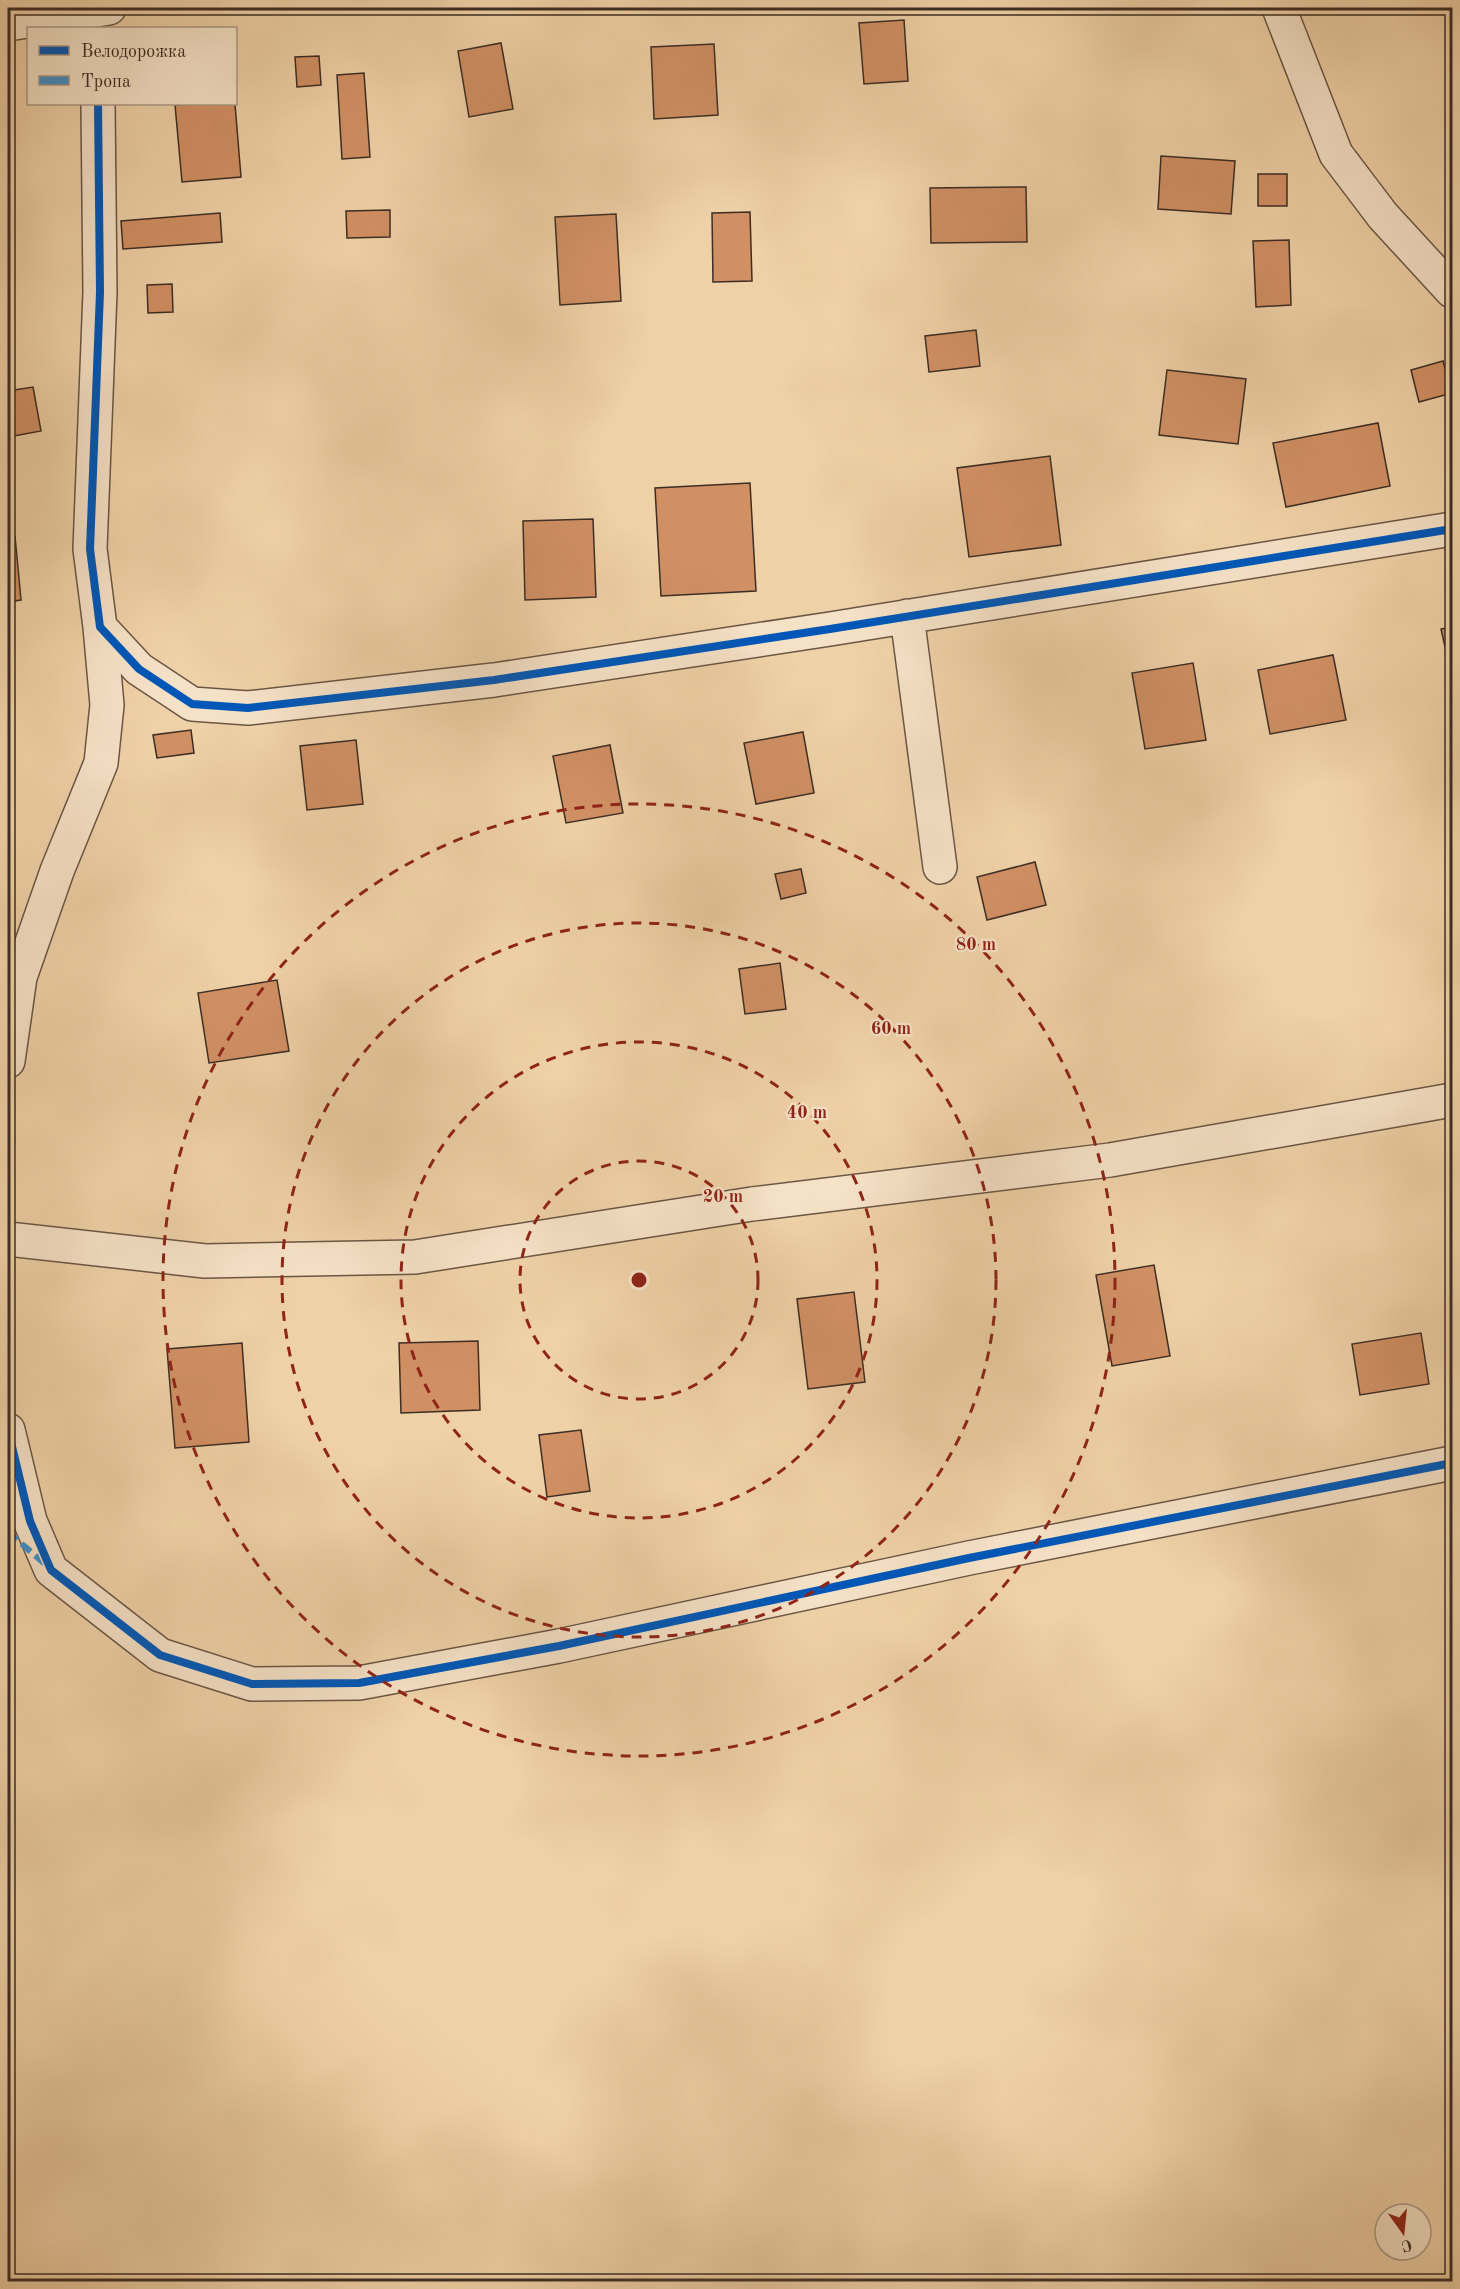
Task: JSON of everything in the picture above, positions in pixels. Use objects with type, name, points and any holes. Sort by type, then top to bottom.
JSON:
[{"type":"street","points":[[1279,8],[1336,154],[1383,216],[1452,291]]},
{"type":"street","points":[[8,24],[100,13]]},
{"type":"street","points":[[8,1061],[20,977],[57,871],[101,763],[107,705],[90,549],[100,292],[98,105]]},
{"type":"street","points":[[100,627],[139,669],[192,704],[248,708],[494,680],[1452,529]]},
{"type":"street","points":[[907,616],[940,867]]},
{"type":"street","points":[[8,1239],[205,1261],[415,1257],[752,1204],[1110,1160],[1452,1100]]},
{"type":"street","points":[[8,1430],[30,1521],[51,1570],[159,1655],[252,1684],[359,1683],[559,1646],[969,1558],[1452,1463]]},
{"type":"building","points":[[904,20],[908,81],[864,84],[859,23]]},
{"type":"building","points":[[501,43],[513,109],[469,117],[458,51]]},
{"type":"building","points":[[714,44],[718,115],[654,119],[651,47]]},
{"type":"building","points":[[319,56],[321,85],[297,87],[295,57]]},
{"type":"building","points":[[364,73],[370,157],[342,159],[337,75]]},
{"type":"building","points":[[175,105],[235,105],[241,177],[182,182]]},
{"type":"building","points":[[1161,156],[1235,161],[1231,214],[1158,209]]},
{"type":"building","points":[[1258,174],[1287,174],[1287,206],[1258,206]]},
{"type":"building","points":[[1026,187],[1027,242],[931,243],[930,188]]},
{"type":"building","points":[[390,210],[390,237],[347,238],[346,211]]},
{"type":"building","points":[[750,212],[752,281],[713,282],[712,213]]},
{"type":"building","points":[[220,213],[222,242],[123,249],[121,221]]},
{"type":"building","points":[[616,214],[621,301],[560,305],[555,217]]},
{"type":"building","points":[[1289,240],[1291,305],[1256,307],[1253,241]]},
{"type":"building","points":[[172,284],[173,312],[148,313],[147,285]]},
{"type":"building","points":[[976,330],[980,366],[929,372],[925,336]]},
{"type":"building","points":[[1443,361],[1452,393],[1419,402],[1411,370]]},
{"type":"building","points":[[1167,370],[1246,379],[1238,444],[1159,435]]},
{"type":"building","points":[[33,387],[41,431],[8,437],[8,391]]},
{"type":"building","points":[[1378,423],[1390,486],[1286,507],[1273,443]]},
{"type":"building","points":[[1050,456],[1061,545],[969,557],[957,468]]},
{"type":"building","points":[[750,483],[756,591],[661,596],[655,488]]},
{"type":"building","points":[[593,519],[596,597],[525,600],[523,521]]},
{"type":"building","points":[[8,536],[15,536],[21,600],[8,602]]},
{"type":"building","points":[[1452,627],[1452,678],[1441,629]]},
{"type":"building","points":[[1333,655],[1346,720],[1270,734],[1258,670]]},
{"type":"building","points":[[1193,663],[1206,740],[1145,749],[1132,673]]},
{"type":"building","points":[[191,730],[194,753],[157,758],[153,735]]},
{"type":"building","points":[[803,732],[814,793],[756,804],[744,743]]},
{"type":"building","points":[[356,740],[363,804],[307,810],[300,746]]},
{"type":"building","points":[[610,745],[623,813],[566,823],[553,756]]},
{"type":"building","points":[[1035,862],[1046,905],[987,920],[977,877]]},
{"type":"building","points":[[801,869],[806,893],[781,899],[775,874]]},
{"type":"building","points":[[780,963],[786,1009],[745,1014],[739,969]]},
{"type":"building","points":[[277,980],[289,1051],[209,1063],[198,993]]},
{"type":"building","points":[[1154,1265],[1170,1356],[1112,1366],[1096,1275]]},
{"type":"building","points":[[854,1292],[865,1382],[808,1389],[797,1299]]},
{"type":"building","points":[[1421,1333],[1429,1384],[1360,1395],[1352,1344]]},
{"type":"building","points":[[478,1341],[480,1410],[401,1413],[399,1343]]},
{"type":"building","points":[[242,1343],[249,1442],[175,1448],[167,1349]]},
{"type":"building","points":[[581,1430],[590,1491],[547,1497],[539,1435]]},
{"type":"marked path","points":[[8,1532],[45,1564]]},
{"type":"cycle path","points":[[98,105],[100,292],[90,549],[100,627],[139,669],[192,704],[248,708],[494,680],[830,629],[1452,529]]},
{"type":"cycle path","points":[[8,1430],[30,1521],[51,1570],[160,1655],[252,1684],[359,1683],[559,1646],[969,1558],[1452,1463]]}]
